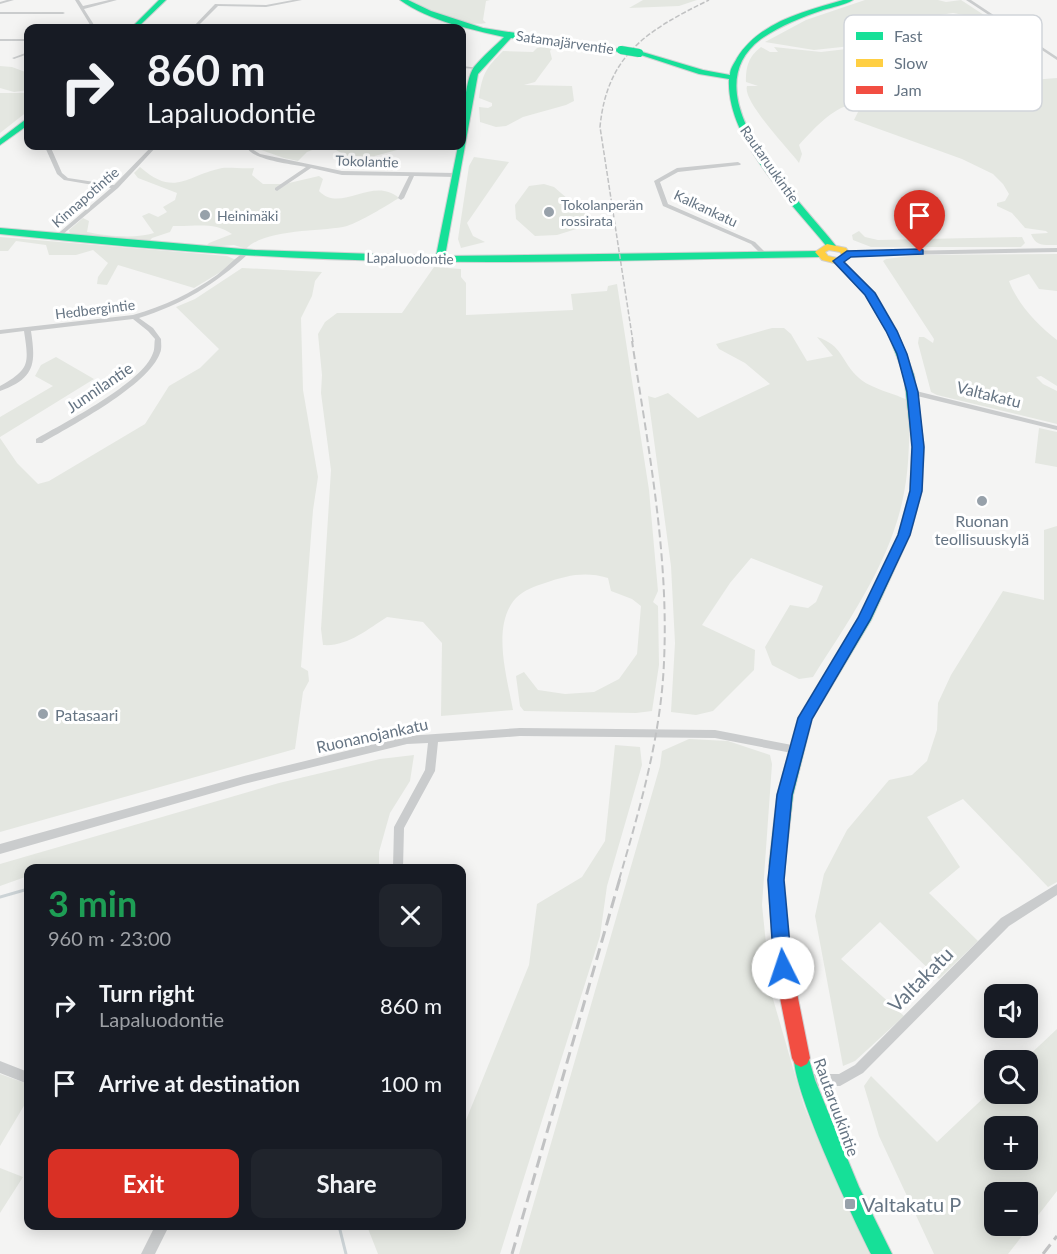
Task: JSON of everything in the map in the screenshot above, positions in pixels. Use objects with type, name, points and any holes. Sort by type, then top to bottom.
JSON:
[{"type":"main road","points":[[139,24],[163,0]]},
{"type":"main road","name":"Satamajärventie","points":[[403,0],[440,17],[511,34],[639,53],[702,72],[730,77]]},
{"type":"main road","points":[[730,77],[737,59],[759,37],[795,19],[850,0]]},
{"type":"main road","points":[[466,124],[477,68],[511,34]]},
{"type":"main road","name":"Rautaruukintie","points":[[730,77],[735,111],[750,138],[826,250]]},
{"type":"main road","points":[[0,143],[24,125]]},
{"type":"main road","points":[[440,258],[461,150]]},
{"type":"main road","name":"Lapaluodontie","points":[[0,231],[56,238],[246,253],[440,258],[765,255],[826,250]]},
{"type":"main road","points":[[826,250],[829,260],[842,257]]},
{"type":"main road","name":"Rautaruukintie","points":[[842,257],[870,293],[892,331],[902,354],[912,392],[918,447],[916,491],[904,535],[864,620],[805,718],[784,795],[776,880],[783,968],[806,1080],[852,1194],[882,1254]]},
{"type":"street","points":[[0,3],[12,0]]},
{"type":"street","points":[[77,0],[91,24]]},
{"type":"street","points":[[81,8],[115,0]]},
{"type":"street","points":[[198,24],[217,5],[266,6],[300,0]]},
{"type":"street","points":[[968,0],[991,15]]},
{"type":"street","points":[[0,13],[63,12]]},
{"type":"street","points":[[0,39],[24,40]]},
{"type":"street","points":[[1042,49],[1057,59]]},
{"type":"street","points":[[14,58],[24,54]]},
{"type":"street","points":[[466,67],[477,68]]},
{"type":"street","points":[[49,150],[60,174],[66,179],[116,187]]},
{"type":"street","name":"Kinnapotintie","points":[[56,238],[116,187],[151,150]]},
{"type":"street","name":"Tokolantie","points":[[250,150],[258,155],[308,168],[347,174],[455,176]]},
{"type":"street","name":"Kalkankatu","points":[[738,164],[677,170],[657,182],[665,205],[753,243],[765,255]]},
{"type":"street","points":[[277,189],[308,168]]},
{"type":"street","points":[[401,198],[412,175]]},
{"type":"street","points":[[842,257],[1057,250]]},
{"type":"street","name":"Hedbergintie","points":[[0,333],[134,317],[187,297],[246,253]]},
{"type":"street","name":"Junnilantie","points":[[39,441],[112,397],[146,371],[156,355],[158,342],[153,332],[134,317]]},
{"type":"street","points":[[0,389],[24,375],[31,363],[27,328]]},
{"type":"street","name":"Valtakatu","points":[[912,392],[1057,428]]},
{"type":"street","name":"Ruonanojankatu","points":[[0,849],[243,780],[407,740],[520,732],[715,734],[796,750]]},
{"type":"street","points":[[398,864],[399,827],[430,771],[434,737]]},
{"type":"street","name":"Valtakatu","points":[[806,1080],[840,1080],[859,1069],[1005,922],[1057,889]]},
{"type":"street","points":[[0,1067],[24,1076]]},
{"type":"street","points":[[148,1254],[160,1230]]},
{"type":"shaded area","points":[[409,0],[490,0],[486,1],[483,20],[486,23],[476,24],[456,21]]},
{"type":"shaded area","points":[[643,0],[697,0],[679,6],[629,8]]},
{"type":"shaded area","points":[[865,0],[938,0],[946,2],[961,0],[984,15],[953,13],[844,15],[844,47],[814,50],[765,42],[806,20]]},
{"type":"shaded area","points":[[553,47],[550,51],[552,59],[535,82],[524,85],[572,86],[574,101],[523,117],[506,126],[496,127],[480,122],[479,107],[492,106],[492,103],[479,98],[482,83],[486,72],[497,57],[503,51],[533,52],[537,48]]},
{"type":"shaded area","points":[[761,47],[770,52],[778,52],[774,47],[821,52],[844,49],[844,107],[827,117],[799,145],[802,154],[799,163],[758,113],[747,93],[747,86],[758,86],[746,82],[747,67]]},
{"type":"shaded area","points":[[0,66],[24,72],[24,91],[14,92],[0,88]]},
{"type":"shaded area","points":[[1057,78],[1057,245],[1038,243],[1031,234],[1048,233],[1046,231],[1025,228],[1012,213],[997,206],[997,203],[1005,201],[1009,194],[993,174],[962,159],[854,120],[858,111],[1042,111],[1042,79]]},
{"type":"shaded area","points":[[0,93],[24,93],[24,114],[0,133]]},
{"type":"shaded area","points":[[261,150],[312,150],[298,161]]},
{"type":"shaded area","points":[[336,150],[397,150],[371,157],[365,162],[357,162]]},
{"type":"shaded area","points":[[474,157],[509,162],[467,223],[473,236],[485,242],[461,248],[458,239],[469,166]]},
{"type":"shaded area","points":[[140,167],[152,176],[172,183],[222,168],[254,168],[252,175],[263,184],[282,184],[275,191],[289,183],[319,176],[323,179],[319,191],[328,197],[337,199],[379,190],[389,192],[399,198],[347,226],[280,234],[255,242],[246,249],[234,245],[209,247],[207,245],[209,243],[232,234],[218,227],[203,226],[173,226],[170,232],[152,238],[148,243],[127,238],[71,238],[69,230],[83,218],[89,221],[87,232],[121,236],[154,233],[142,216],[149,213],[158,217],[167,212],[163,207],[175,200],[177,193],[138,178],[134,173]]},
{"type":"shaded area","name":"Tokolanperän rossirata","points":[[544,184],[554,187],[590,218],[589,225],[557,235],[535,236],[516,219],[515,205],[529,186]]},
{"type":"shaded area","points":[[859,231],[865,237],[878,240],[1022,237],[1025,243],[1021,247],[871,247],[853,240],[852,235]]},
{"type":"shaded area","points":[[0,237],[227,256],[236,260],[229,267],[194,288],[118,265],[107,285],[97,284],[98,277],[108,263],[93,250],[76,255],[49,255],[46,245],[16,241],[8,251],[0,251]]},
{"type":"shaded area","points":[[1057,254],[1057,291],[1039,289],[1029,274],[1009,281],[1017,298],[1029,314],[1057,340],[1057,386],[1041,376],[1036,377],[1043,384],[1057,391],[1057,424],[931,392],[918,343],[919,337],[924,337],[933,343],[934,339],[883,261],[918,255]]},
{"type":"shaded area","points":[[434,267],[461,269],[461,277],[466,283],[466,315],[573,310],[571,294],[607,291],[608,286],[617,284],[649,490],[658,591],[653,602],[658,606],[659,665],[652,711],[636,713],[524,711],[520,706],[516,676],[524,672],[538,690],[565,694],[594,692],[619,679],[637,654],[641,606],[632,599],[611,591],[608,578],[600,576],[584,574],[569,576],[537,585],[519,595],[508,609],[502,637],[513,710],[441,716],[442,643],[423,622],[387,617],[349,640],[323,645],[321,629],[331,470],[321,393],[322,375],[318,334],[325,322],[337,313],[402,313]]},
{"type":"shaded area","points":[[242,268],[322,272],[315,281],[312,296],[301,318],[303,390],[318,477],[313,510],[301,667],[308,671],[309,681],[303,692],[295,749],[0,832],[0,438],[17,463],[38,484],[49,481],[145,424],[169,386],[200,368],[219,349],[176,307],[195,299]]},
{"type":"shaded area","points":[[772,328],[784,328],[791,334],[807,361],[833,356],[817,337],[826,340],[837,349],[863,382],[910,401],[907,470],[898,518],[890,542],[867,589],[813,677],[799,679],[772,665],[765,647],[790,605],[808,608],[816,602],[823,586],[751,558],[730,583],[702,625],[755,650],[754,670],[713,711],[696,715],[671,712],[675,643],[671,566],[648,396],[655,398],[668,393],[698,418],[770,384],[745,363],[719,349],[716,344]]},
{"type":"shaded area","points":[[56,357],[94,379],[0,437],[0,417],[53,386],[35,376],[41,365]]},
{"type":"shaded area","points":[[1039,428],[1057,432],[1057,467],[1035,463]]},
{"type":"shaded area","points":[[1057,526],[1057,882],[1048,887],[963,799],[927,817],[960,867],[929,893],[978,941],[939,979],[880,922],[841,959],[904,1016],[855,1061],[843,1066],[815,916],[824,874],[847,830],[889,780],[912,775],[927,761],[937,730],[938,703],[951,675],[1003,591],[1044,600],[1044,530]]},
{"type":"shaded area","points":[[689,739],[728,741],[770,755],[772,764],[762,905],[771,992],[804,1106],[846,1205],[872,1254],[519,1254],[660,766],[662,751]]},
{"type":"shaded area","points":[[615,745],[640,747],[642,765],[607,886],[600,936],[500,1254],[378,1254],[369,1230],[466,1230],[466,1120],[529,965],[537,904],[582,877],[605,841]]},
{"type":"shaded area","points":[[414,755],[410,781],[390,813],[379,852],[379,864],[24,864],[24,877],[0,886],[0,864],[279,783],[380,759]]},
{"type":"shaded area","points":[[1057,1029],[1057,1191],[1038,1215],[1038,1182],[984,1182],[984,1236],[1022,1236],[1008,1254],[934,1254],[879,1136],[864,1086],[871,1076],[937,1142],[984,1097],[984,1104],[1038,1104],[1038,1050],[1035,1050]]},
{"type":"shaded area","points":[[0,1074],[24,1083],[24,1106],[0,1146]]},
{"type":"shaded area","points":[[0,1168],[23,1177],[0,1213]]},
{"type":"waterway","points":[[0,897],[24,890]]},
{"type":"waterway","points":[[340,1230],[346,1254]]},
{"type":"railway","points":[[633,342],[600,127],[604,102],[611,81],[621,63],[634,47],[667,22],[709,0]]},
{"type":"railway","points":[[619,880],[642,799],[659,717],[665,622],[656,501],[632,341]]},
{"type":"railway","points":[[512,1254],[620,878]]},
{"type":"railway","points":[[1043,1254],[1057,1236]]},
{"type":"traffic: fast","points":[[138,24],[163,0]]},
{"type":"traffic: fast","points":[[403,0],[462,24]]},
{"type":"traffic: fast","points":[[831,246],[756,151],[741,123],[732,95],[734,70],[747,48],[758,39],[795,18],[850,0]]},
{"type":"traffic: fast","points":[[466,25],[509,36],[621,50]]},
{"type":"traffic: fast","points":[[466,121],[477,68],[511,34]]},
{"type":"traffic: fast","points":[[621,50],[639,53]]},
{"type":"traffic: fast","points":[[639,53],[702,72],[730,77]]},
{"type":"traffic: fast","points":[[0,143],[24,125]]},
{"type":"traffic: fast","points":[[440,258],[461,150]]},
{"type":"traffic: fast","points":[[0,231],[254,253],[399,259],[820,254]]},
{"type":"traffic: fast","points":[[777,866],[785,795],[805,718],[864,620],[904,535],[916,491],[918,447],[909,375],[892,331],[870,293],[838,261]]},
{"type":"traffic: fast","points":[[801,1058],[806,1080],[852,1194],[882,1254]]},
{"type":"traffic: slow","points":[[827,247],[843,250],[847,256],[838,261],[825,258],[820,252],[827,247]]},
{"type":"traffic: jam","points":[[777,866],[776,880],[783,968],[801,1058]]},
{"type":"place","name":"Tokolanperän rossirata","points":[[549,212]]},
{"type":"place","name":"Heinimäki","points":[[205,215]]},
{"type":"place","name":"Ruonan teollisuuskylä","points":[[982,501]]},
{"type":"place","name":"Patasaari","points":[[43,714]]},
{"type":"place","name":"Valtakatu P","points":[[850,1204]]},
{"type":"route","points":[[783,968],[776,880],[784,795],[805,718],[864,620],[904,535],[916,491],[918,447],[912,392],[902,354],[892,331],[870,293],[838,261],[845,258],[847,254],[920,252]]}]
